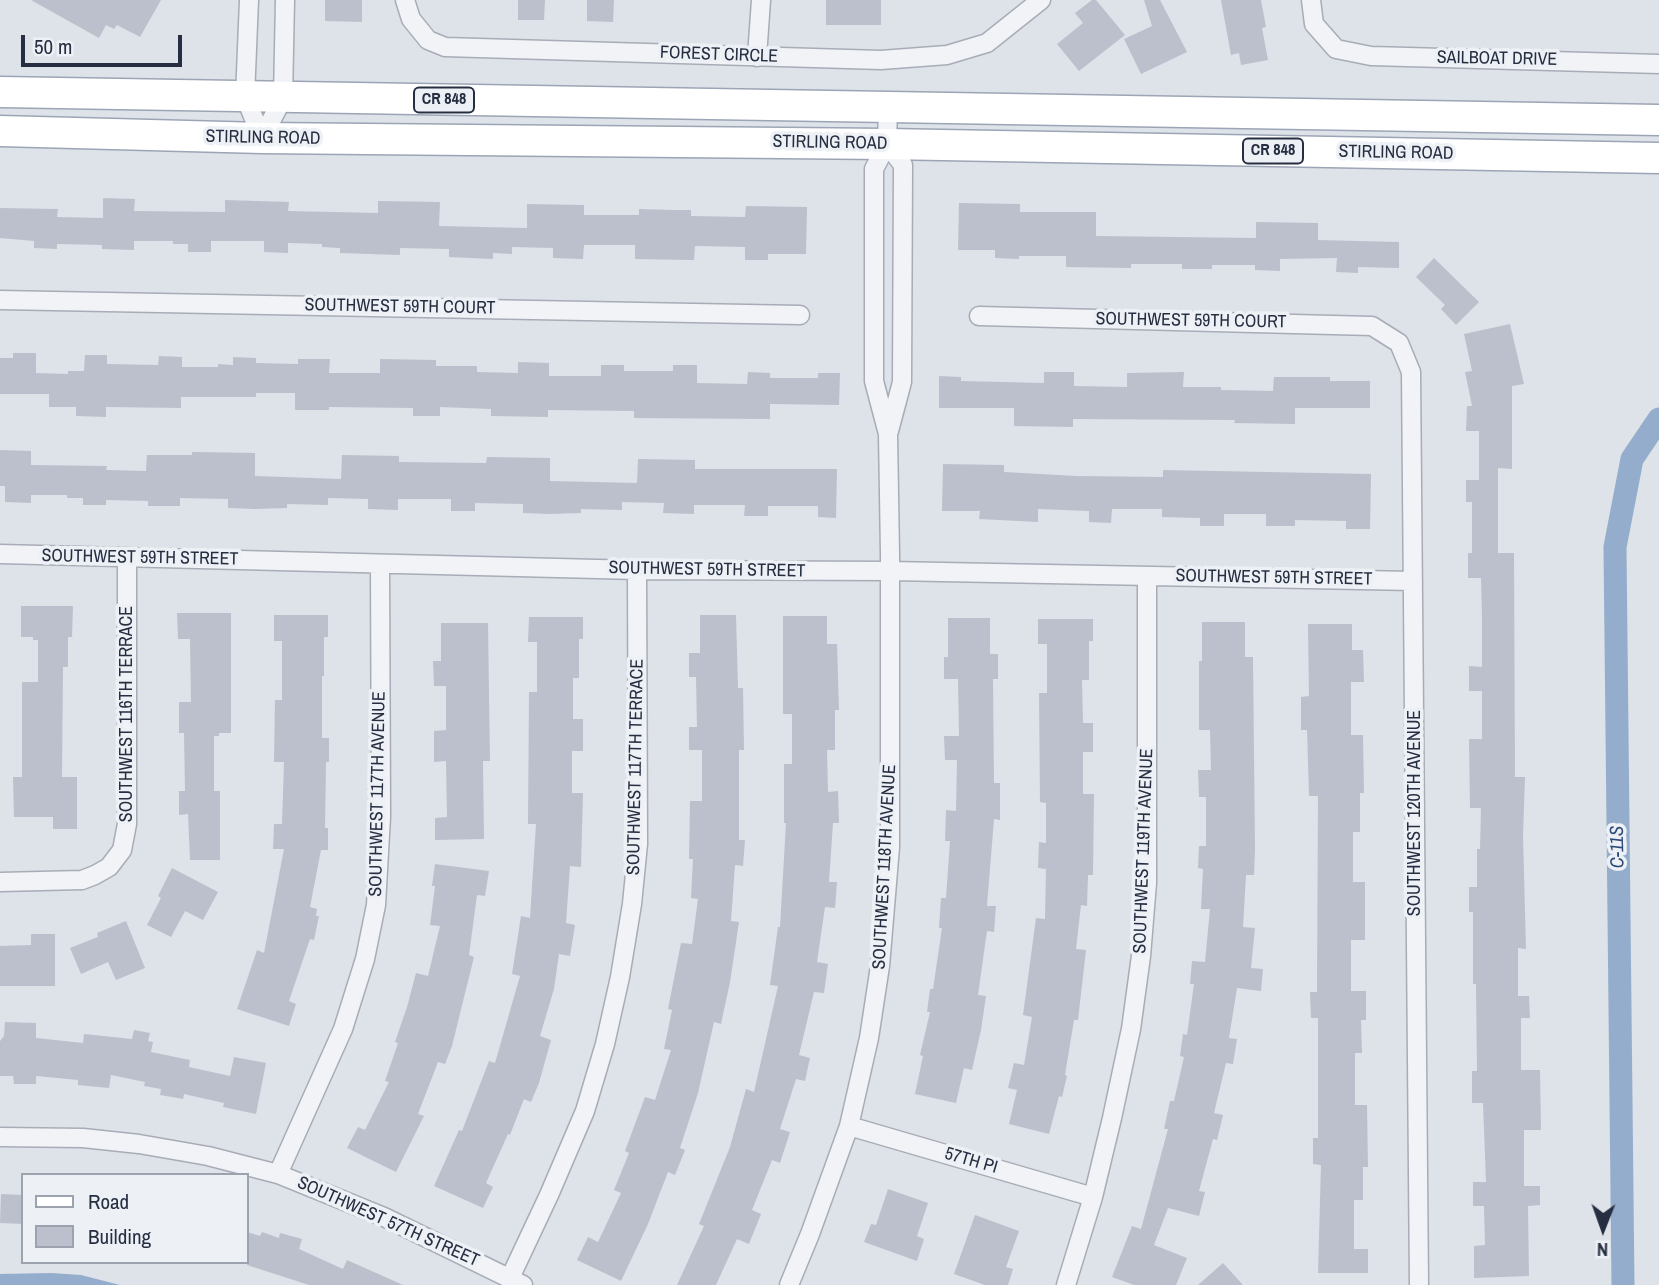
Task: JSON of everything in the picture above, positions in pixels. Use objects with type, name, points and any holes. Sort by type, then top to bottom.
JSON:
[{"type":"main road","name":"CR 848","points":[[0,92],[1659,120]]},
{"type":"main road","name":"STIRLING ROAD","points":[[0,131],[262,138],[887,144],[1659,158]]},
{"type":"street","points":[[249,0],[245,97],[262,138]]},
{"type":"street","points":[[262,138],[283,98],[285,0]]},
{"type":"street","name":"FOREST CIRCLE","points":[[405,0],[411,19],[428,40],[445,47],[881,60],[947,55],[987,43],[1041,0]]},
{"type":"street","points":[[757,57],[761,0]]},
{"type":"street","name":"SAILBOAT DRIVE","points":[[1311,0],[1314,24],[1336,49],[1371,56],[1659,64]]},
{"type":"street","name":"SOUTHWEST 118TH AVENUE","points":[[789,1285],[849,1126],[869,1038],[880,967],[890,846],[890,571],[888,434],[874,381],[874,169],[887,144],[888,107]]},
{"type":"street","name":"SOUTHWEST 118TH AVENUE","points":[[887,144],[904,165],[902,382],[888,434]]},
{"type":"street","name":"SOUTHWEST 59TH COURT","points":[[0,300],[800,315]]},
{"type":"street","name":"SOUTHWEST 59TH COURT","points":[[979,316],[1372,326],[1399,342]]},
{"type":"street","name":"SOUTHWEST 120TH AVENUE","points":[[1399,342],[1410,372],[1419,1285]]},
{"type":"street","name":"SOUTHWEST 59TH STREET","points":[[0,554],[637,570],[890,571],[1413,581]]},
{"type":"street","name":"SOUTHWEST 116TH TERRACE","points":[[0,882],[82,880],[108,867],[122,850],[127,824],[127,557]]},
{"type":"street","name":"SOUTHWEST 117TH AVENUE","points":[[278,1174],[343,1029],[365,959],[376,905],[382,817],[380,564]]},
{"type":"street","name":"SOUTHWEST 117TH TERRACE","points":[[516,1281],[585,1111],[605,1044],[620,977],[632,904],[638,844],[637,570]]},
{"type":"street","name":"SOUTHWEST 119TH AVENUE","points":[[1066,1285],[1093,1197],[1130,1029],[1140,956],[1147,883],[1147,576]]},
{"type":"street","name":"57TH PI","points":[[849,1126],[1093,1197]]},
{"type":"street","name":"SOUTHWEST 57TH STREET","points":[[0,1137],[83,1138],[139,1143],[208,1156],[278,1174],[384,1217],[516,1281]]},
{"type":"water","points":[[0,1274],[81,1275],[120,1285],[0,1285]]},
{"type":"building","points":[[31,0],[161,0],[140,37],[117,25],[114,29],[106,25],[99,38]]},
{"type":"building","points":[[325,0],[362,0],[362,22],[325,21]]},
{"type":"building","points":[[518,0],[545,0],[544,20],[518,20]]},
{"type":"building","points":[[587,0],[614,0],[613,22],[587,21]]},
{"type":"building","points":[[826,0],[881,0],[881,25],[826,25]]},
{"type":"building","points":[[1092,0],[1096,0],[1125,35],[1079,71],[1057,44],[1083,23],[1075,13]]},
{"type":"building","points":[[1144,0],[1160,0],[1187,52],[1141,74],[1124,39],[1152,26]]},
{"type":"building","points":[[1221,0],[1261,0],[1266,27],[1262,28],[1268,60],[1241,65],[1239,53],[1231,55]]},
{"type":"building","points":[[103,198],[135,199],[134,211],[225,212],[225,200],[289,202],[288,211],[378,213],[378,201],[440,202],[439,226],[527,228],[527,204],[584,205],[584,215],[639,215],[639,209],[691,210],[691,216],[745,217],[746,206],[807,207],[806,254],[768,254],[768,260],[745,260],[745,247],[695,246],[694,260],[635,259],[635,245],[584,245],[583,259],[553,258],[553,248],[512,247],[512,254],[493,253],[493,259],[449,257],[449,249],[400,248],[400,255],[340,253],[340,248],[322,247],[322,244],[288,243],[288,253],[264,252],[264,241],[211,241],[211,252],[188,252],[188,244],[173,244],[173,241],[134,241],[134,250],[102,249],[102,245],[57,244],[57,249],[34,248],[34,241],[0,238],[0,208],[58,209],[57,217],[103,218]]},
{"type":"building","points":[[959,203],[1020,204],[1020,212],[1096,212],[1096,236],[1256,238],[1256,222],[1318,223],[1318,240],[1399,242],[1399,268],[1358,267],[1358,273],[1336,272],[1337,258],[1280,259],[1280,271],[1255,270],[1255,265],[1212,265],[1212,269],[1182,269],[1182,264],[1131,264],[1131,268],[1066,267],[1066,256],[995,258],[995,250],[958,250]]},
{"type":"building","points":[[1434,258],[1479,302],[1456,325],[1441,309],[1445,305],[1416,277]]},
{"type":"building","points":[[1510,324],[1524,384],[1512,386],[1512,469],[1498,468],[1498,553],[1514,553],[1515,777],[1525,777],[1523,836],[1526,949],[1518,948],[1518,996],[1529,996],[1530,1018],[1521,1018],[1521,1070],[1540,1070],[1541,1130],[1524,1130],[1524,1186],[1540,1186],[1540,1205],[1528,1206],[1529,1276],[1474,1278],[1474,1246],[1485,1245],[1484,1206],[1473,1206],[1473,1182],[1486,1182],[1483,1103],[1472,1103],[1472,1071],[1477,1071],[1476,984],[1473,984],[1473,912],[1469,912],[1469,887],[1477,887],[1481,808],[1470,808],[1469,739],[1482,739],[1482,691],[1469,691],[1469,666],[1482,667],[1482,616],[1481,578],[1468,578],[1468,553],[1472,553],[1472,502],[1466,502],[1466,480],[1479,480],[1479,431],[1466,431],[1467,406],[1472,406],[1465,372],[1472,371],[1464,334]]},
{"type":"building","points":[[13,353],[36,353],[36,373],[68,374],[68,371],[84,371],[85,355],[107,355],[107,364],[158,365],[159,356],[182,357],[182,367],[233,365],[233,357],[256,358],[256,363],[298,364],[298,359],[330,359],[329,373],[380,373],[380,359],[436,360],[436,366],[477,366],[477,372],[518,373],[518,362],[549,363],[549,376],[601,376],[601,365],[624,365],[624,371],[673,371],[673,365],[697,365],[697,383],[747,384],[748,372],[770,373],[770,378],[818,378],[818,373],[840,373],[839,405],[770,404],[770,419],[634,418],[634,411],[548,410],[548,417],[491,416],[491,409],[440,407],[440,416],[413,416],[413,408],[329,407],[329,410],[295,410],[295,393],[256,393],[256,397],[181,397],[181,408],[106,407],[106,417],[76,416],[76,407],[49,407],[49,394],[0,394],[0,358],[13,358]]},
{"type":"building","points":[[1044,372],[1074,372],[1074,386],[1127,387],[1127,373],[1184,372],[1183,387],[1221,387],[1221,390],[1273,391],[1274,377],[1330,377],[1330,381],[1370,381],[1370,408],[1295,408],[1295,424],[1234,423],[1235,420],[1073,419],[1073,427],[1014,426],[1014,408],[939,408],[939,376],[961,377],[961,381],[1044,383]]},
{"type":"building","points":[[0,450],[31,451],[31,465],[107,466],[106,470],[146,471],[147,455],[192,455],[192,452],[255,453],[255,476],[341,479],[342,455],[399,456],[399,462],[486,463],[487,457],[550,458],[550,481],[637,483],[638,459],[695,460],[695,469],[837,469],[836,518],[818,517],[818,506],[768,506],[768,516],[744,516],[745,505],[694,505],[694,514],[663,513],[664,503],[622,502],[622,510],[581,509],[581,513],[549,514],[523,513],[523,504],[475,503],[475,511],[451,511],[451,499],[398,499],[398,510],[368,509],[368,499],[328,498],[328,505],[287,504],[287,508],[255,509],[228,508],[228,499],[180,498],[180,506],[148,506],[148,501],[106,500],[106,505],[83,505],[83,498],[31,495],[31,503],[5,502],[5,486],[0,486]]},
{"type":"building","points":[[943,464],[1004,465],[1004,472],[1076,476],[1163,477],[1163,470],[1371,474],[1370,529],[1346,529],[1346,521],[1295,520],[1295,526],[1266,526],[1266,514],[1224,514],[1224,526],[1200,526],[1200,518],[1162,517],[1162,509],[1112,509],[1111,523],[1089,522],[1089,511],[1038,509],[1038,522],[979,519],[980,511],[942,511]]},
{"type":"building","points":[[21,606],[73,606],[72,637],[68,637],[68,667],[63,667],[62,777],[77,777],[77,829],[53,829],[53,817],[14,817],[13,777],[22,777],[22,682],[38,682],[38,640],[21,637]]},
{"type":"building","points":[[177,613],[231,613],[231,733],[214,736],[214,791],[220,791],[220,860],[190,860],[188,814],[179,815],[179,791],[185,791],[184,733],[179,733],[179,702],[191,702],[190,639],[178,639]]},
{"type":"building","points":[[274,615],[328,615],[328,637],[324,637],[322,676],[322,738],[329,738],[325,828],[328,828],[328,850],[321,850],[310,907],[317,909],[316,916],[319,916],[314,940],[310,939],[289,1001],[296,1004],[289,1026],[237,1009],[257,950],[264,953],[284,849],[273,849],[274,824],[282,824],[284,762],[274,762],[275,700],[282,700],[282,641],[274,641]]},
{"type":"building","points":[[700,615],[736,615],[738,688],[743,688],[744,750],[739,750],[739,840],[745,840],[743,866],[735,865],[731,921],[739,922],[721,1024],[714,1022],[698,1093],[680,1148],[685,1150],[675,1175],[668,1172],[648,1224],[621,1281],[577,1260],[588,1237],[598,1242],[621,1193],[614,1190],[629,1153],[625,1151],[645,1097],[655,1100],[671,1050],[664,1049],[672,1010],[668,1009],[681,943],[692,944],[698,899],[691,898],[693,859],[689,859],[690,801],[702,801],[702,750],[689,750],[689,727],[697,727],[696,677],[689,677],[689,653],[700,653]]},
{"type":"building","points":[[783,616],[827,616],[827,644],[837,644],[839,710],[835,710],[835,750],[827,750],[828,792],[838,791],[839,823],[833,823],[829,882],[837,882],[835,908],[825,907],[817,962],[828,964],[824,993],[814,992],[799,1055],[810,1058],[805,1081],[796,1079],[780,1129],[790,1132],[780,1163],[772,1160],[752,1210],[761,1214],[749,1244],[737,1239],[716,1285],[677,1285],[704,1226],[699,1224],[730,1147],[746,1089],[754,1092],[778,986],[770,985],[780,927],[786,823],[784,764],[792,764],[792,714],[783,714]]},
{"type":"building","points":[[529,617],[583,617],[583,639],[579,639],[579,678],[573,678],[573,719],[583,719],[583,751],[572,751],[572,793],[583,793],[581,867],[570,866],[566,923],[575,925],[570,956],[559,954],[554,989],[540,1036],[551,1040],[539,1083],[531,1102],[524,1099],[486,1183],[493,1187],[483,1208],[434,1186],[459,1130],[462,1131],[489,1061],[495,1063],[520,976],[512,974],[521,916],[530,918],[536,824],[528,824],[529,692],[537,692],[537,642],[528,642]]},
{"type":"building","points":[[948,618],[990,618],[990,654],[998,654],[998,679],[993,679],[994,783],[1000,783],[1000,820],[994,819],[987,906],[996,906],[994,932],[987,931],[978,995],[986,996],[981,1030],[972,1070],[964,1068],[956,1103],[915,1094],[942,928],[939,928],[941,898],[946,898],[950,841],[945,841],[946,810],[956,811],[957,760],[945,760],[944,736],[959,736],[958,679],[944,679],[944,657],[948,657]]},
{"type":"building","points":[[1038,619],[1093,619],[1093,641],[1089,641],[1089,680],[1082,680],[1083,723],[1093,723],[1093,752],[1083,752],[1083,794],[1094,794],[1093,875],[1088,875],[1087,906],[1081,905],[1076,949],[1086,950],[1078,1020],[1074,1020],[1065,1075],[1067,1076],[1049,1134],[1009,1124],[1017,1090],[1008,1088],[1014,1063],[1024,1065],[1032,1017],[1023,1015],[1036,918],[1045,919],[1046,869],[1038,868],[1039,842],[1046,843],[1046,803],[1040,802],[1039,693],[1047,693],[1047,644],[1038,644]]},
{"type":"building","points":[[1202,622],[1245,622],[1245,657],[1253,657],[1255,849],[1254,875],[1246,875],[1243,927],[1255,928],[1251,968],[1263,969],[1261,991],[1237,988],[1229,1038],[1237,1039],[1233,1064],[1226,1063],[1214,1113],[1223,1115],[1217,1140],[1213,1139],[1199,1191],[1205,1192],[1199,1216],[1168,1208],[1154,1245],[1187,1258],[1176,1285],[1134,1285],[1112,1277],[1132,1226],[1141,1229],[1168,1129],[1164,1129],[1170,1101],[1174,1101],[1184,1057],[1180,1056],[1183,1034],[1187,1035],[1194,984],[1190,984],[1192,961],[1205,962],[1210,909],[1201,909],[1203,869],[1198,868],[1199,846],[1206,846],[1206,797],[1199,797],[1198,770],[1211,770],[1210,730],[1199,730]]},
{"type":"building","points":[[441,623],[488,623],[490,761],[483,761],[484,839],[435,840],[435,818],[447,817],[446,761],[434,762],[434,731],[446,730],[446,686],[434,686],[433,661],[441,661]]},
{"type":"building","points":[[1308,624],[1352,624],[1352,650],[1363,650],[1364,682],[1351,682],[1351,735],[1363,735],[1364,793],[1360,793],[1360,832],[1353,832],[1353,882],[1365,882],[1365,940],[1351,940],[1351,991],[1366,991],[1366,1020],[1361,1020],[1362,1053],[1355,1053],[1355,1105],[1367,1105],[1368,1167],[1363,1167],[1363,1200],[1354,1200],[1354,1249],[1368,1249],[1368,1273],[1318,1273],[1321,1165],[1313,1164],[1313,1138],[1318,1138],[1318,1018],[1311,1018],[1310,992],[1317,992],[1318,796],[1309,796],[1307,730],[1301,730],[1301,697],[1309,696]]},
{"type":"building","points":[[435,864],[489,871],[485,896],[477,895],[469,955],[474,957],[452,1046],[445,1064],[438,1062],[418,1114],[424,1116],[396,1172],[347,1148],[358,1127],[365,1130],[389,1082],[385,1081],[416,973],[428,976],[440,926],[430,925]]},
{"type":"building","points":[[172,868],[218,892],[203,920],[185,911],[171,937],[147,925]]},
{"type":"building","points":[[126,921],[145,968],[116,980],[108,962],[81,974],[70,948],[98,937],[97,933]]},
{"type":"building","points":[[31,934],[55,934],[55,986],[0,986],[0,946],[31,945]]},
{"type":"building","points":[[5,1022],[36,1023],[36,1038],[83,1043],[84,1034],[132,1039],[134,1030],[150,1033],[148,1041],[153,1042],[151,1052],[190,1060],[189,1067],[230,1076],[234,1057],[266,1063],[256,1114],[184,1094],[183,1099],[160,1095],[161,1089],[144,1086],[145,1082],[111,1075],[109,1088],[78,1085],[78,1080],[36,1076],[36,1084],[14,1084],[13,1076],[0,1076],[0,1041],[4,1036]]},
{"type":"building","points":[[888,1189],[928,1203],[917,1236],[924,1239],[917,1261],[864,1242],[871,1224],[876,1225]]},
{"type":"building","points":[[1,1194],[21,1195],[21,1224],[0,1223]]},
{"type":"building","points":[[975,1215],[1019,1231],[1006,1267],[1013,1269],[1008,1285],[985,1285],[954,1274]]},
{"type":"building","points":[[248,1232],[260,1236],[262,1232],[279,1238],[280,1233],[302,1239],[299,1249],[343,1269],[347,1260],[403,1285],[309,1285],[247,1265]]},
{"type":"building","points":[[1223,1263],[1243,1285],[1198,1285]]},
{"type":"waterway","name":"C-11S","points":[[1623,1285],[1615,547],[1632,459],[1659,419]]}]
